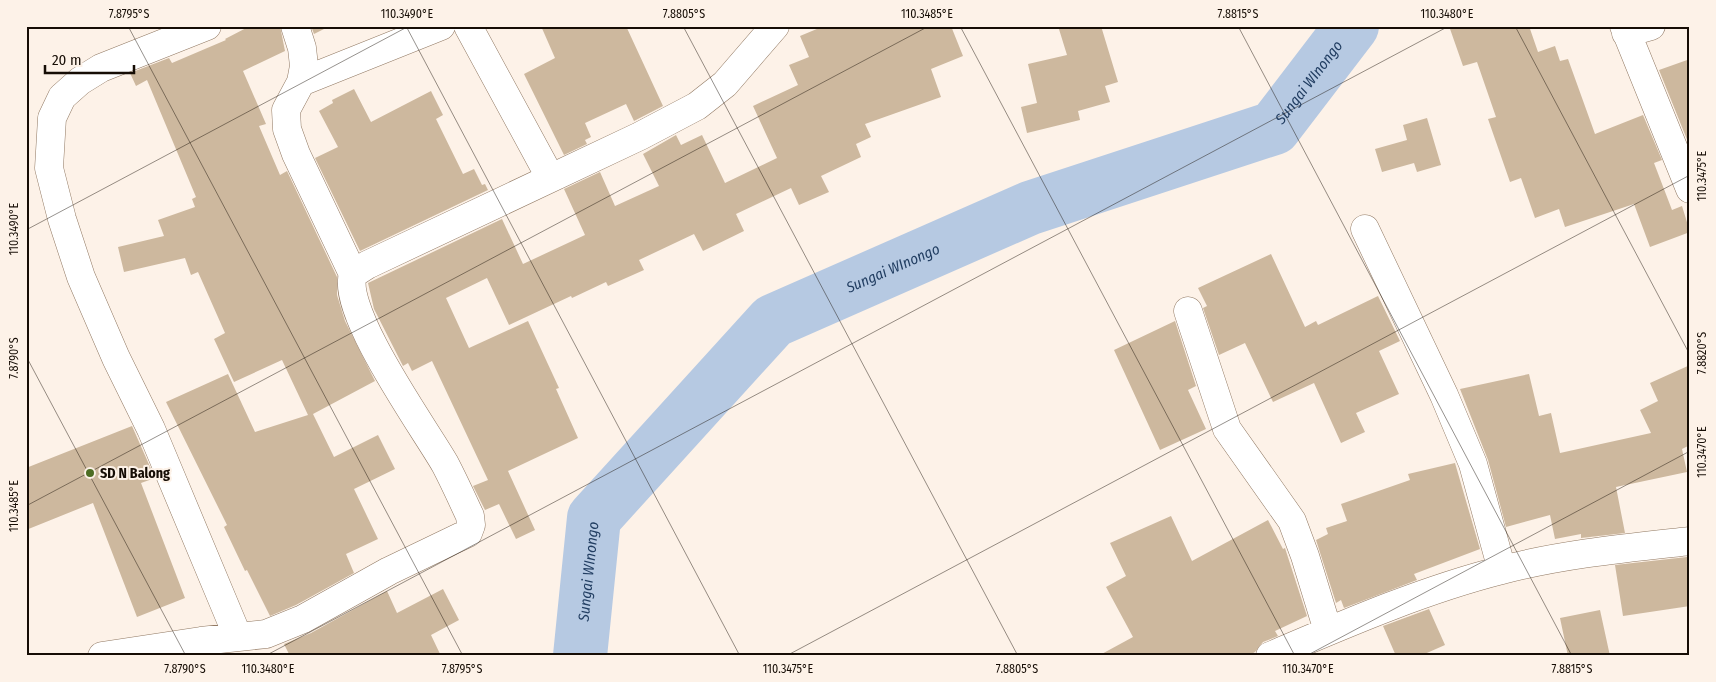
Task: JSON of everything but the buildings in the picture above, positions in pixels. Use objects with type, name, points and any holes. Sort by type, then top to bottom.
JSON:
[{"type":"street","points":[[207,26],[101,68],[80,81],[62,97],[52,118],[49,168],[62,219],[81,277],[116,358],[151,428],[230,644]]},
{"type":"street","points":[[295,26],[302,48],[304,66],[301,82],[286,110],[287,129],[296,154],[353,274]]},
{"type":"street","points":[[301,82],[441,26]]},
{"type":"street","points":[[468,26],[550,176]]},
{"type":"street","points":[[102,656],[230,644],[266,634],[302,619],[389,571],[468,533],[471,525],[470,516],[445,465],[406,405],[370,336],[353,297],[351,280],[353,274],[375,261],[550,176],[648,132],[697,106],[725,84],[775,26]]},
{"type":"street","points":[[1634,29],[1690,189]]},
{"type":"street","points":[[1365,229],[1444,395],[1473,464],[1502,570]]},
{"type":"street","points":[[1188,311],[1228,428],[1292,522],[1305,556],[1326,640]]},
{"type":"street","points":[[1270,656],[1326,640],[1430,593],[1502,570],[1604,551],[1690,540]]},
{"type":"waterway","name":"Sungai WInongo","points":[[580,656],[594,518],[773,321],[1030,208],[1274,128],[1352,26]]},
{"type":"place","name":"SD N Balong","points":[[90,473]]}]
